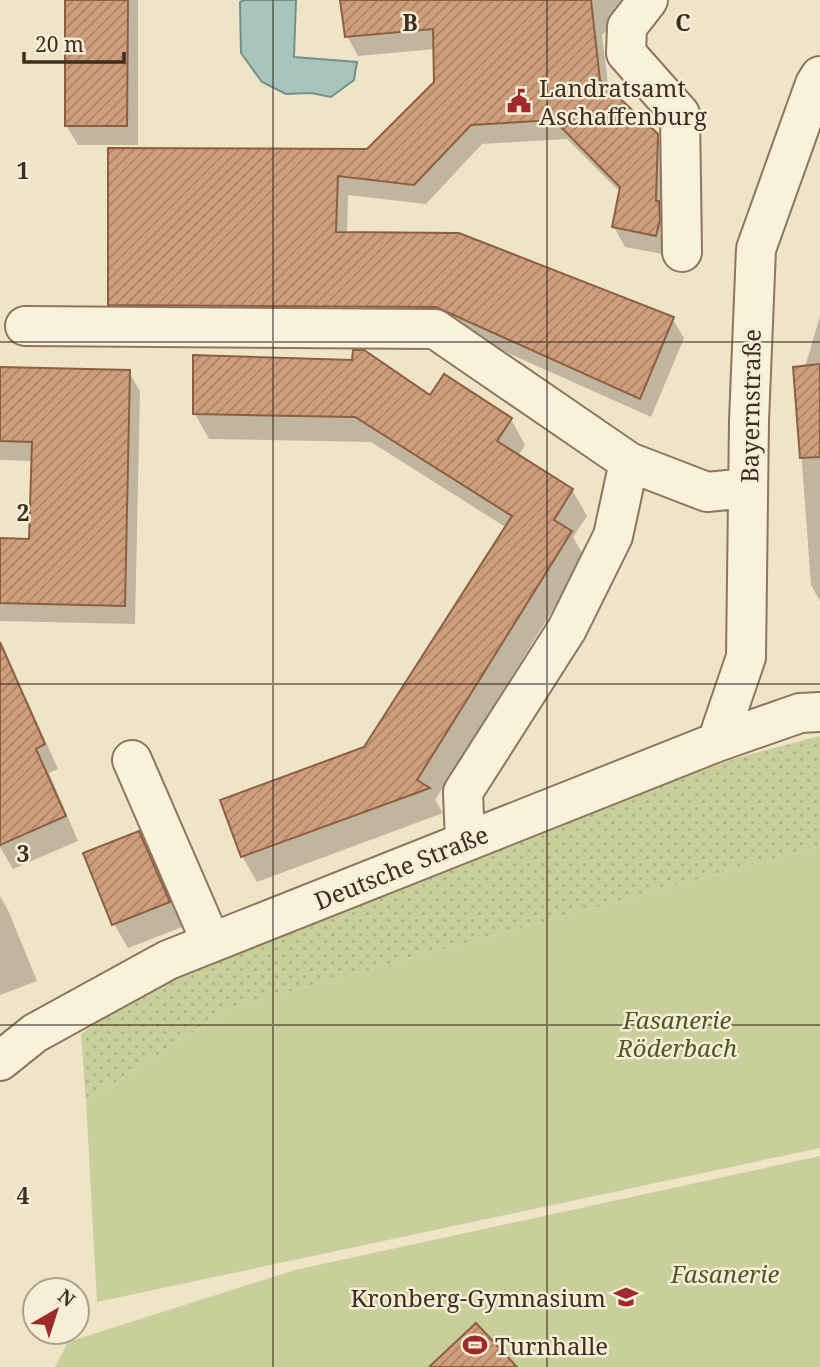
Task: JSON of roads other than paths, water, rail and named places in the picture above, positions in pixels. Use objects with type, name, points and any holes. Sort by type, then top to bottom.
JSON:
[{"type":"street","points":[[648,0],[627,27],[626,53],[680,114],[682,252]]},
{"type":"street","name":"Bayernstraße","points":[[717,742],[746,657],[751,327],[756,249],[820,76]]},
{"type":"street","points":[[25,326],[435,329],[629,461],[707,492],[748,488]]},
{"type":"street","points":[[464,842],[463,792],[567,629],[613,536],[629,461]]},
{"type":"street","name":"Deutsche Straße","points":[[0,1061],[35,1033],[168,960],[717,742],[800,713],[820,712]]},
{"type":"street","points":[[132,760],[211,942]]},
{"type":"water","points":[[296,0],[294,57],[357,62],[354,80],[331,97],[311,93],[286,94],[262,82],[241,53],[240,2]]},
{"type":"place","name":"Landratsamt Aschaffenburg","points":[[519,101]]},
{"type":"place","name":"Kronberg-Gymnasium","points":[[626,1297]]},
{"type":"place","name":"Turnhalle","points":[[475,1345]]},
{"type":"park label","name":"Fasanerie Röderbach","points":[[677,1033]]},
{"type":"park label","name":"Fasanerie","points":[[725,1273]]}]
